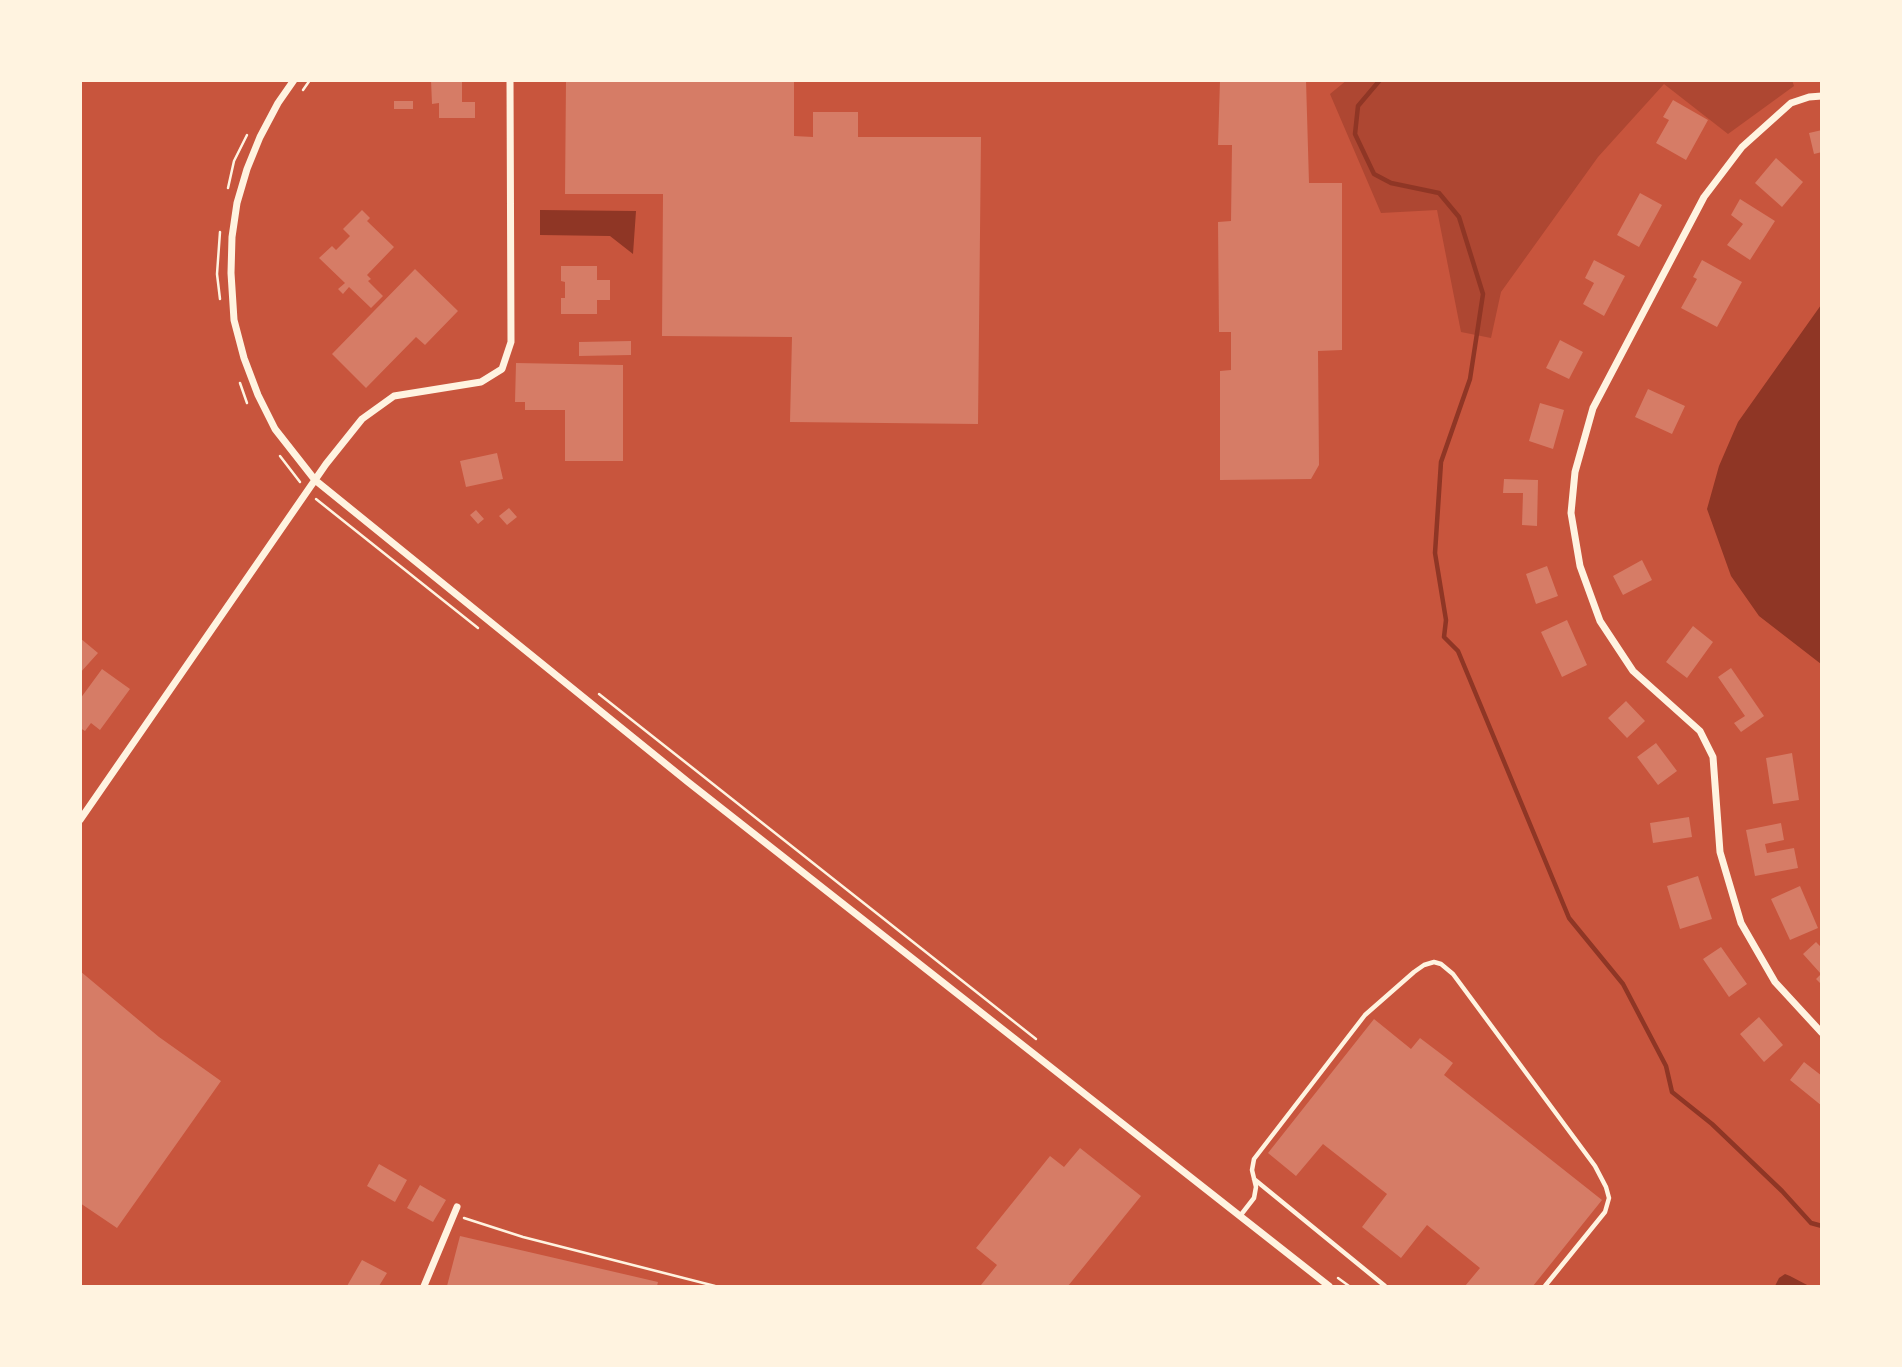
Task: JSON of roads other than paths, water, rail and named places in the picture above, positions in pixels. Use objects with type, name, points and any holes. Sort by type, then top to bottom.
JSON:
[{"type":"street","points":[[294,80],[260,137],[247,169],[237,203],[232,237],[231,274],[234,320],[258,395],[275,429],[315,480],[688,782],[1329,1286]]},
{"type":"street","points":[[80,820],[315,480],[362,419],[394,396],[481,382],[502,369],[511,342],[510,80]]},
{"type":"street","points":[[1822,96],[1791,103],[1742,147],[1704,197],[1593,408],[1575,472],[1571,513],[1580,566],[1600,621],[1633,671],[1700,731],[1713,757],[1720,852],[1741,923],[1775,982],[1822,1033]]},
{"type":"street","points":[[424,1286],[455,1211]]},
{"type":"lane","points":[[1240,1216],[1254,1198],[1254,1159],[1365,1015],[1395,987],[1424,965],[1434,962],[1453,974],[1595,1166],[1606,1187],[1609,1198],[1605,1212],[1545,1286]]},
{"type":"lane","points":[[1253,1179],[1385,1286]]},
{"type":"waterway","points":[[1380,80],[1358,106],[1355,134],[1374,174],[1391,183],[1439,193],[1459,217],[1483,294],[1470,379],[1441,462],[1435,553],[1446,620],[1444,637],[1458,651],[1569,918],[1623,984],[1666,1066],[1672,1092],[1712,1124],[1782,1191],[1811,1223],[1822,1226]]}]
